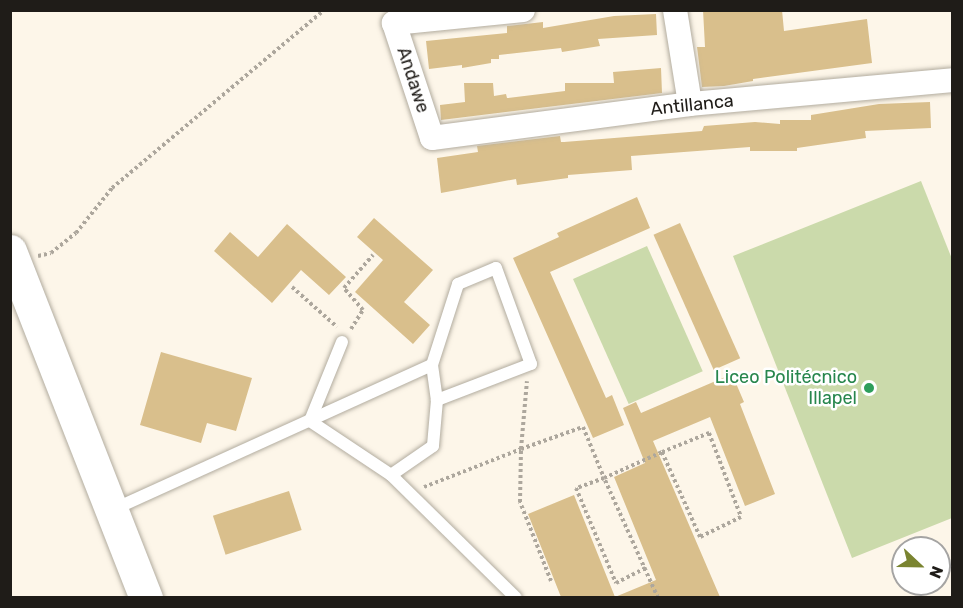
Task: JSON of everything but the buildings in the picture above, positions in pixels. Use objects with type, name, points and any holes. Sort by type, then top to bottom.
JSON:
[{"type":"main road","points":[[13,256],[146,597]]},
{"type":"street","name":"Andawe","points":[[432,138],[394,23],[523,10]]},
{"type":"street","points":[[675,10],[690,104]]},
{"type":"street","name":"Antillanca","points":[[432,138],[690,104],[952,80]]},
{"type":"lane","points":[[391,475],[434,446],[437,400],[432,364],[458,284],[496,268],[531,364],[437,400]]},
{"type":"lane","points":[[310,421],[342,342]]},
{"type":"lane","points":[[111,510],[432,364]]},
{"type":"lane","points":[[310,421],[391,475],[516,597]]},
{"type":"path","points":[[13,256],[51,253],[76,233],[112,188],[324,10]]},
{"type":"path","points":[[342,342],[363,310],[344,288],[373,255]]},
{"type":"path","points":[[292,287],[336,324],[342,342]]},
{"type":"path","points":[[528,365],[521,449],[520,502],[551,581]]},
{"type":"path","points":[[409,493],[584,427],[604,478],[658,597]]},
{"type":"path","points":[[645,568],[616,583],[576,488],[604,478],[662,452],[709,433],[741,516],[700,537],[662,452]]},
{"type":"green space","name":"Liceo Politécnico Illapel","points":[[921,181],[952,259],[952,518],[907,536],[891,536],[891,542],[852,558],[733,256]]},
{"type":"green space","name":"Liceo Politécnico Illapel","points":[[647,246],[703,371],[629,404],[573,279]]},
{"type":"place","name":"Liceo Politécnico Illapel","points":[[869,388]]}]
